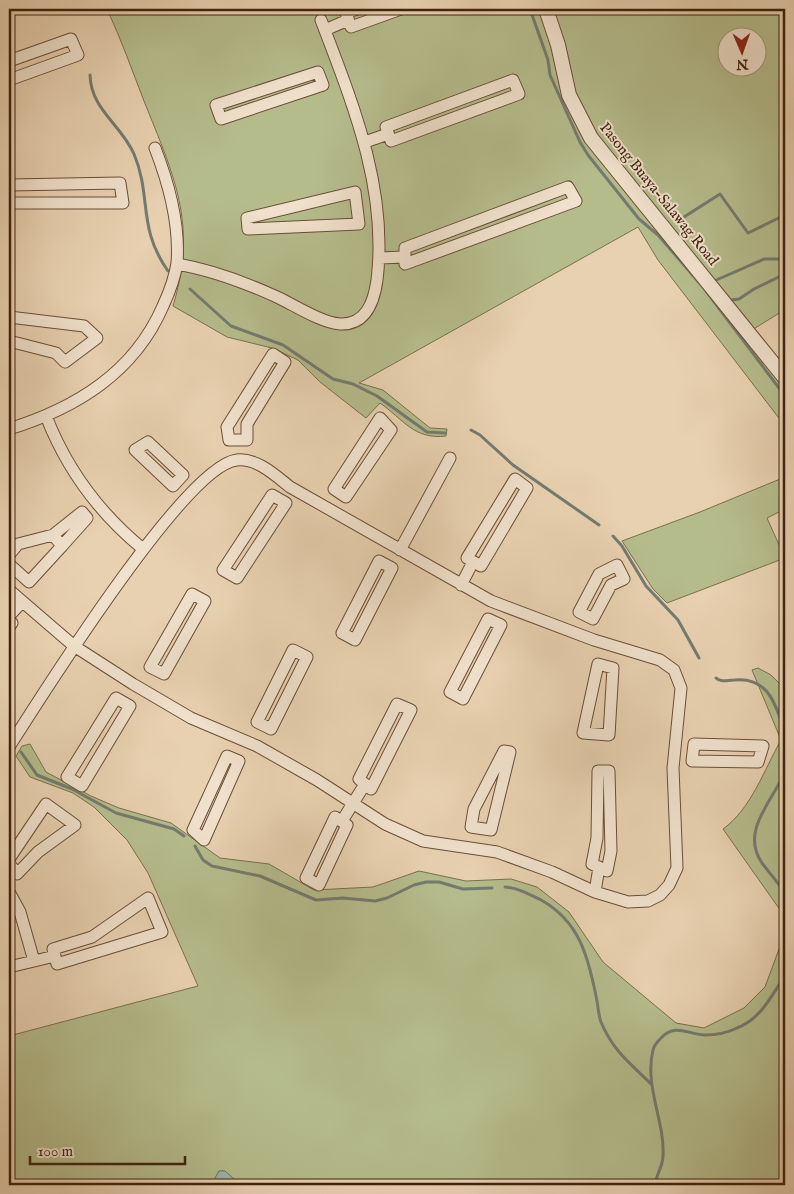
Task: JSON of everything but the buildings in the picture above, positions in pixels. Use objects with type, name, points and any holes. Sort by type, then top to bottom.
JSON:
[{"type":"street","points":[[357,9],[346,13],[351,27],[400,9]]},
{"type":"street","name":"Pasong Buaya-Salawag Road","points":[[546,9],[558,45],[569,95],[591,138],[785,378]]},
{"type":"street","points":[[176,264],[230,277],[328,321],[341,324],[354,322],[369,310],[375,292],[379,258],[380,232],[377,206],[365,142],[323,25],[348,20]]},
{"type":"street","points":[[9,61],[72,39],[78,55],[9,80]]},
{"type":"street","points":[[318,72],[320,79],[323,86],[221,119],[216,105],[318,72]]},
{"type":"street","points":[[320,79],[341,72]]},
{"type":"street","points":[[513,80],[518,94],[391,141],[388,134],[386,127],[513,80]]},
{"type":"street","points":[[365,142],[388,134]]},
{"type":"street","points":[[9,429],[46,416],[92,392],[130,358],[160,314],[176,264],[172,204],[155,148]]},
{"type":"street","points":[[9,185],[120,183],[122,203],[9,203]]},
{"type":"street","points":[[568,187],[576,201],[405,264],[405,257],[405,248],[568,187]]},
{"type":"street","points":[[355,192],[358,208],[359,224],[248,229],[247,218],[355,192]]},
{"type":"street","points":[[358,208],[377,206]]},
{"type":"street","points":[[379,258],[405,257]]},
{"type":"street","points":[[9,318],[84,326],[97,338],[65,362],[56,353],[9,341]]},
{"type":"street","points":[[273,354],[285,362],[247,424],[247,440],[238,440],[229,440],[227,427],[273,354]]},
{"type":"street","points":[[46,416],[63,453],[84,489],[112,521],[144,549]]},
{"type":"street","points":[[380,418],[391,430],[346,497],[340,493],[334,489],[380,418]]},
{"type":"street","points":[[238,440],[239,460]]},
{"type":"street","points":[[386,565],[398,549],[450,458]]},
{"type":"street","points":[[9,590],[74,646],[133,684],[191,718],[257,746],[317,780],[385,824],[424,840],[476,847],[497,852],[552,872],[595,892],[628,902],[648,901],[660,895],[669,885],[677,868],[673,768],[681,696],[677,675],[670,666],[660,660],[611,646],[504,604],[491,601],[290,487],[260,465],[239,460],[214,469],[190,493],[144,549],[74,646],[9,748]]},
{"type":"street","points":[[515,479],[527,488],[481,566],[474,562],[467,558],[515,479]]},
{"type":"street","points":[[178,481],[190,493]]},
{"type":"street","points":[[280,500],[290,487]]},
{"type":"street","points":[[333,510],[340,493]]},
{"type":"street","points":[[272,495],[280,500],[286,504],[237,578],[223,570],[272,495]]},
{"type":"street","points":[[9,555],[18,544],[53,535],[82,512],[86,518],[29,582],[12,572]]},
{"type":"street","points":[[53,535],[62,546]]},
{"type":"street","points":[[379,561],[386,565],[392,568],[355,640],[342,633],[379,561]]},
{"type":"street","points":[[461,585],[474,562]]},
{"type":"street","points":[[617,565],[624,579],[611,585],[592,619],[586,615],[579,612],[599,574],[617,565]]},
{"type":"street","points":[[192,594],[205,601],[164,674],[156,670],[150,667],[192,594]]},
{"type":"street","points":[[9,616],[22,603]]},
{"type":"street","points":[[495,622],[504,604]]},
{"type":"street","points":[[578,634],[586,615]]},
{"type":"street","points":[[488,619],[495,622],[501,625],[463,699],[450,692],[488,619]]},
{"type":"street","points":[[9,621],[12,623],[9,628]]},
{"type":"street","points":[[605,666],[611,646]]},
{"type":"street","points":[[293,650],[307,657],[271,729],[264,726],[257,722],[293,650]]},
{"type":"street","points":[[598,664],[605,666],[613,668],[609,735],[583,733],[598,664]]},
{"type":"street","points":[[146,690],[156,670]]},
{"type":"street","points":[[122,702],[133,684]]},
{"type":"street","points":[[116,698],[122,702],[130,706],[82,786],[67,777],[116,698]]},
{"type":"street","points":[[397,704],[411,710],[371,789],[366,784],[359,779],[397,704]]},
{"type":"street","points":[[257,746],[264,726]]},
{"type":"street","points":[[233,758],[243,741]]},
{"type":"street","points":[[694,744],[763,746],[758,762],[692,761],[693,753],[694,744]]},
{"type":"street","points":[[504,751],[510,752],[491,830],[481,828],[471,827],[474,809],[504,751]]},
{"type":"street","points":[[675,751],[693,753]]},
{"type":"street","points":[[227,756],[233,758],[239,761],[204,840],[193,830],[227,756]]},
{"type":"street","points":[[609,770],[611,850],[607,871],[599,867],[592,864],[597,838],[598,771],[609,770]]},
{"type":"street","points":[[342,821],[366,784]]},
{"type":"street","points":[[46,804],[75,825],[38,852],[17,874],[10,865],[46,804]]},
{"type":"street","points":[[335,817],[342,821],[347,825],[319,884],[306,878],[328,828],[335,817]]},
{"type":"street","points":[[476,847],[481,828]]},
{"type":"street","points":[[595,892],[599,867]]},
{"type":"street","points":[[9,892],[20,912],[34,960]]},
{"type":"street","points":[[148,898],[162,932],[57,964],[55,956],[53,948],[92,937],[148,898]]},
{"type":"street","points":[[9,973],[9,968],[55,956]]},
{"type":"green space","points":[[107,9],[544,9],[569,99],[785,386],[785,426],[658,260],[638,227],[359,383],[383,390],[430,428],[447,429],[446,436],[425,435],[417,432],[380,403],[366,418],[320,382],[298,360],[272,348],[227,337],[173,306],[180,277],[183,250],[183,225],[179,201],[165,153]]},
{"type":"green space","points":[[549,9],[785,9],[785,315],[781,312],[752,330],[689,255],[580,112]]},
{"type":"green space","points":[[785,477],[785,509],[767,518],[780,547],[785,545],[785,558],[667,603],[653,589],[622,541],[700,512]]},
{"type":"green space","points":[[758,668],[771,675],[785,689],[785,822],[782,850],[785,850],[785,1182],[783,1185],[241,1185],[224,1171],[219,1171],[211,1185],[9,1185],[9,1036],[198,986],[148,873],[127,840],[94,807],[73,793],[30,777],[16,756],[22,746],[30,744],[46,772],[91,796],[119,808],[171,823],[220,858],[269,864],[314,890],[373,887],[419,871],[466,881],[511,879],[537,887],[569,912],[603,962],[676,1023],[704,1028],[744,1008],[765,987],[782,941],[783,914],[723,829],[733,821],[749,800],[781,740],[752,670]]},
{"type":"water","points":[[219,1171],[225,1171],[241,1185],[211,1185]]},
{"type":"waterway","points":[[530,9],[548,60],[550,75],[580,142],[588,155],[639,219],[658,235],[703,287],[785,396]]},
{"type":"waterway","points":[[90,75],[95,98],[122,134],[134,154],[143,184],[148,226],[152,240],[158,255],[168,271]]},
{"type":"waterway","points":[[684,217],[720,194],[748,233],[785,215]]},
{"type":"waterway","points":[[714,281],[764,259],[779,259],[785,266]]},
{"type":"waterway","points":[[731,300],[739,299],[754,289],[785,274]]},
{"type":"waterway","points":[[190,289],[231,326],[283,345],[333,379],[353,384],[377,396],[427,432],[445,433]]},
{"type":"waterway","points":[[471,430],[480,435],[513,465],[599,525]]},
{"type":"waterway","points":[[613,536],[622,546],[646,586],[678,620],[699,658]]},
{"type":"waterway","points":[[716,678],[722,681],[746,680],[755,682],[762,687],[778,711],[785,731]]},
{"type":"waterway","points":[[21,752],[37,775],[72,789],[116,813],[174,829],[184,836]]},
{"type":"waterway","points":[[785,772],[760,817],[754,839],[756,851],[762,863],[785,894]]},
{"type":"waterway","points":[[195,846],[203,860],[212,866],[260,876],[316,900],[343,898],[375,901],[426,882],[439,882],[463,889],[492,888]]},
{"type":"waterway","points":[[505,887],[519,890],[541,900],[564,918],[573,929],[585,954],[593,981],[600,1019],[606,1032],[623,1056],[651,1084]]},
{"type":"waterway","points":[[655,1185],[663,1156],[663,1143],[651,1077],[651,1063],[655,1045],[671,1031],[681,1030],[712,1035],[746,1024],[765,1006],[785,976]]}]
